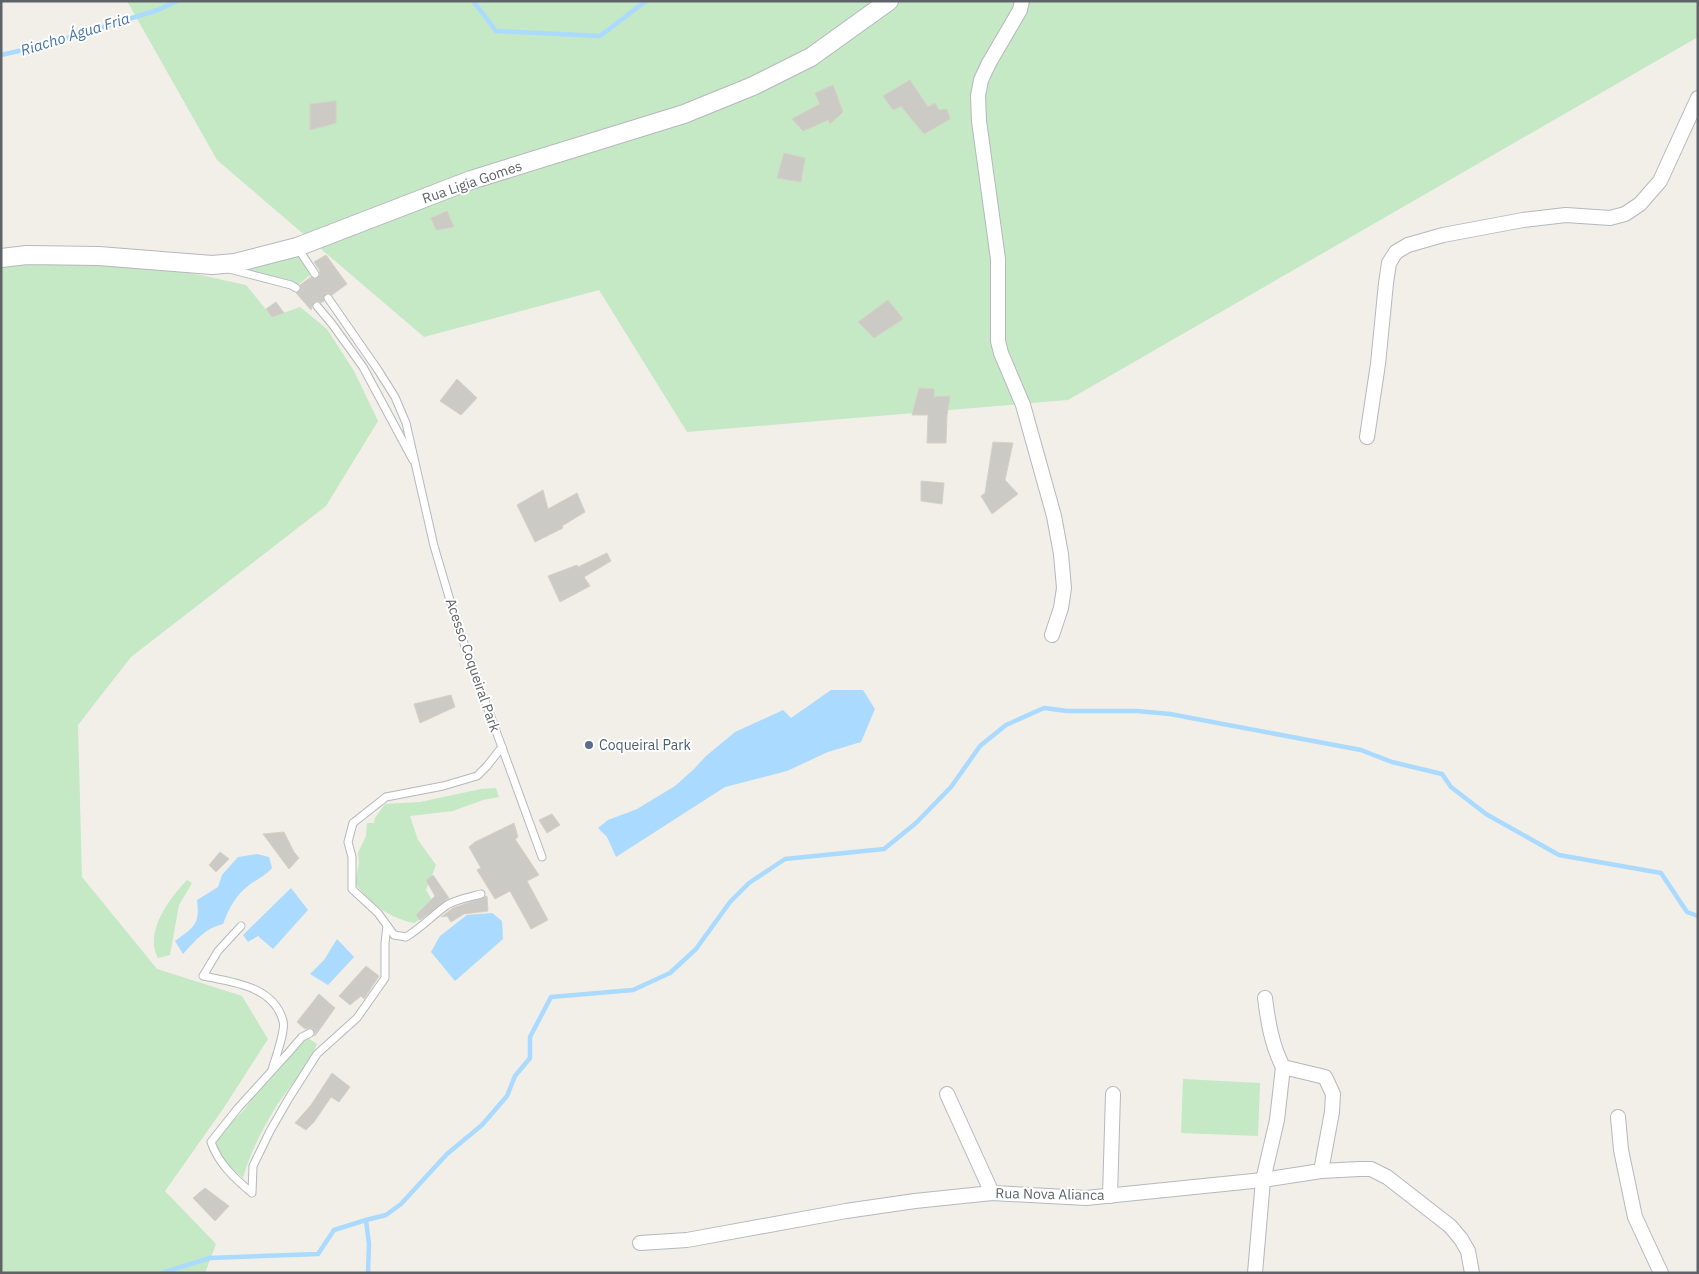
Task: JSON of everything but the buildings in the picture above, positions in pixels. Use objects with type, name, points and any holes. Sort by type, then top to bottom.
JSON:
[{"type":"street","name":"Rua Ligia Gomes","points":[[1,258],[27,255],[99,256],[212,265],[235,263],[297,247],[470,180],[693,111],[753,86],[811,57],[889,1]]},
{"type":"street","points":[[1022,1],[1020,10],[981,80],[978,96],[998,259],[998,341],[1001,353],[1023,405],[1054,516],[1061,554],[1064,588],[1061,608],[1052,634]]},
{"type":"street","points":[[1367,436],[1378,364],[1386,283],[1390,263],[1396,252],[1408,245],[1443,234],[1523,220],[1566,214],[1610,218],[1625,214],[1640,204],[1660,181],[1698,98]]},
{"type":"street","points":[[1255,1273],[1264,1180],[1277,1120],[1283,1067],[1277,1056],[1269,1026],[1265,998]]},
{"type":"street","points":[[1283,1067],[1325,1078],[1333,1094],[1332,1112],[1321,1171]]},
{"type":"street","points":[[947,1094],[992,1193]]},
{"type":"street","points":[[1110,1196],[1113,1094]]},
{"type":"street","points":[[1618,1117],[1621,1150],[1635,1217],[1661,1273]]},
{"type":"street","name":"Rua Nova Alianca","points":[[640,1243],[687,1240],[854,1210],[992,1193],[1086,1198],[1264,1180],[1321,1171],[1371,1169],[1387,1177],[1450,1226],[1468,1251],[1472,1273]]},
{"type":"lane","points":[[297,247],[315,274]]},
{"type":"lane","points":[[212,265],[291,285],[296,288]]},
{"type":"lane","name":"Acesso Coqueiral Park","points":[[328,298],[374,363],[395,397],[406,423],[434,546],[457,624],[542,856]]},
{"type":"lane","name":"Acesso Coqueiral Park","points":[[317,306],[363,368],[418,469]]},
{"type":"lane","points":[[481,894],[448,905],[416,932],[406,937],[394,935],[378,913],[352,889],[352,857],[348,842],[353,823],[386,797],[443,786],[477,776],[502,747]]},
{"type":"lane","points":[[241,926],[218,951],[203,976],[265,993],[274,1003],[284,1022],[271,1073]]},
{"type":"lane","points":[[310,1033],[302,1037],[288,1052],[238,1108],[211,1142],[215,1154],[236,1180],[252,1193],[253,1166],[289,1098],[317,1054],[357,1018],[385,978],[387,926]]},
{"type":"green space","points":[[127,1],[1698,1],[1698,37],[1068,400],[687,432],[599,290],[424,337],[217,160]]},
{"type":"green space","points":[[297,247],[310,275],[298,285],[288,281],[212,265]]},
{"type":"green space","points":[[43,262],[177,270],[246,285],[272,317],[300,307],[327,329],[354,371],[378,421],[326,506],[131,657],[78,725],[82,877],[157,969],[242,996],[268,1039],[223,1109],[165,1191],[216,1244],[205,1273],[1,1273],[1,266]]},
{"type":"green space","points":[[496,788],[499,797],[483,800],[453,811],[410,816],[418,840],[436,865],[426,890],[432,900],[424,917],[414,923],[395,917],[381,909],[355,884],[359,863],[358,853],[366,836],[367,823],[374,823],[375,818],[385,804],[420,802],[481,789]]},
{"type":"green space","points":[[187,880],[192,883],[179,905],[170,955],[158,958],[154,948],[154,938],[160,916]]},
{"type":"green space","points":[[308,1038],[317,1044],[304,1068],[267,1122],[253,1150],[243,1178],[215,1154],[216,1142],[227,1127],[245,1109],[258,1090]]},
{"type":"green space","points":[[1183,1079],[1260,1083],[1258,1136],[1181,1133]]},
{"type":"water","points":[[831,690],[863,690],[875,709],[861,742],[828,752],[787,771],[725,787],[616,857],[607,837],[598,828],[608,820],[637,809],[675,786],[706,756],[735,732],[783,710],[791,718]]},
{"type":"water","points":[[257,854],[269,857],[272,868],[240,893],[230,907],[223,924],[206,932],[183,954],[175,941],[194,925],[198,915],[197,900],[218,887],[222,875],[238,857]]},
{"type":"water","points":[[291,888],[308,910],[273,949],[258,936],[248,942],[243,935]]},
{"type":"water","points":[[492,913],[502,921],[503,939],[455,981],[431,952],[440,936],[467,915]]},
{"type":"water","points":[[337,939],[354,957],[328,985],[310,974],[324,960]]},
{"type":"waterway","name":"Riacho Água Fria","points":[[1,55],[41,46],[158,10],[177,1]]},
{"type":"waterway","name":"Riacho Água Fria","points":[[473,1],[496,31],[600,36],[646,1]]},
{"type":"waterway","points":[[368,1273],[369,1244],[366,1220],[386,1215],[401,1204],[447,1154],[482,1125],[507,1096],[515,1076],[530,1058],[530,1037],[551,997],[633,990],[670,973],[696,949],[730,902],[749,883],[785,859],[884,849],[916,823],[951,787],[980,746],[1006,725],[1044,708],[1067,711],[1137,711],[1170,714],[1361,750],[1392,762],[1442,774],[1451,787],[1486,814],[1559,855],[1661,873],[1687,912],[1698,916]]},
{"type":"waterway","points":[[162,1273],[210,1258],[318,1254],[334,1230],[366,1220]]},
{"type":"place","name":"Coqueiral Park","points":[[589,745]]}]
